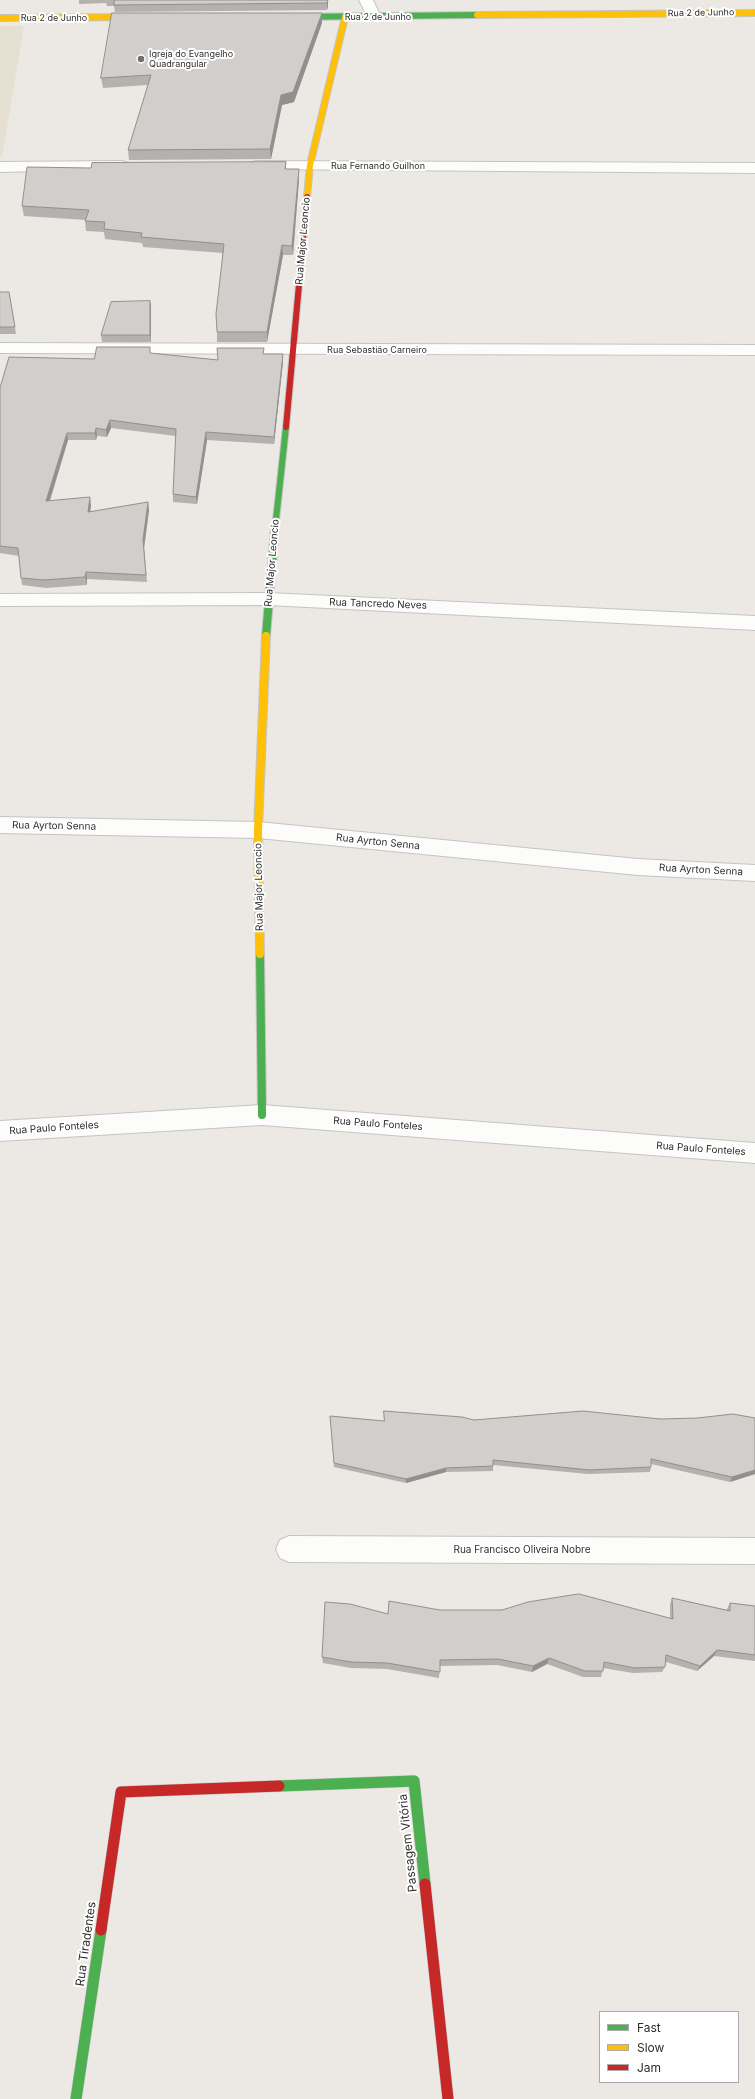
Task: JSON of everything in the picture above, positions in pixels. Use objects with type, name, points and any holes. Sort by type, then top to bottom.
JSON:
[{"type":"street","points":[[366,0],[374,17]]},
{"type":"street","name":"Rua 2 de Junho","points":[[280,17],[755,12]]},
{"type":"street","name":"Rua 2 de Junho","points":[[0,18],[153,17]]},
{"type":"street","name":"Rua Major Leoncio","points":[[262,1115],[258,830],[268,600],[294,350],[310,165],[345,17]]},
{"type":"street","name":"Rua Fernando Guilhon","points":[[238,166],[310,165],[755,168]]},
{"type":"street","points":[[0,167],[135,166]]},
{"type":"street","name":"Rua Sebastião Carneiro","points":[[0,348],[294,350],[755,350]]},
{"type":"street","name":"Rua Tancredo Neves","points":[[0,600],[268,600],[755,623]]},
{"type":"street","name":"Rua Ayrton Senna","points":[[0,825],[258,830],[638,867],[755,873]]},
{"type":"street","name":"Rua Paulo Fonteles","points":[[0,1131],[262,1115],[755,1154]]},
{"type":"street","name":"Rua Francisco Oliveira Nobre","points":[[290,1549],[755,1551]]},
{"type":"street","name":"Passagem Vitória","points":[[121,1792],[414,1781],[448,2099]]},
{"type":"street","name":"Rua Tiradentes","points":[[76,2099],[121,1792]]},
{"type":"shaded area","points":[[0,26],[24,26],[2,157],[0,157]]},
{"type":"building","points":[[115,0],[328,0],[327,3],[114,5]]},
{"type":"building","points":[[112,13],[322,13],[293,92],[281,95],[270,149],[128,150],[151,75],[101,78]]},
{"type":"building","points":[[286,162],[285,169],[299,169],[292,246],[282,245],[267,332],[217,332],[216,314],[224,244],[141,237],[142,233],[104,229],[105,222],[85,221],[89,210],[22,206],[27,167],[91,168],[92,163]]},
{"type":"building","points":[[0,292],[9,292],[15,327],[0,327]]},
{"type":"building","points":[[150,301],[150,335],[101,335],[111,302]]},
{"type":"building","points":[[97,347],[150,347],[150,353],[218,360],[217,348],[264,348],[263,354],[283,354],[274,437],[206,432],[196,497],[173,494],[176,429],[110,420],[106,430],[96,428],[95,433],[67,433],[46,501],[90,497],[88,512],[148,502],[143,540],[146,575],[86,572],[85,577],[44,580],[21,578],[18,548],[0,546],[0,388],[9,357],[94,359]]},
{"type":"building","points":[[384,1411],[462,1417],[474,1420],[583,1411],[660,1419],[697,1418],[733,1414],[755,1418],[755,1470],[732,1477],[651,1459],[651,1467],[589,1470],[493,1460],[493,1466],[446,1468],[406,1479],[334,1463],[330,1416],[384,1421]]},
{"type":"building","points":[[579,1594],[673,1619],[672,1598],[730,1611],[730,1603],[755,1606],[755,1655],[717,1650],[700,1666],[666,1655],[665,1667],[635,1668],[604,1662],[603,1671],[585,1671],[549,1658],[533,1666],[498,1659],[440,1660],[440,1672],[387,1663],[351,1662],[322,1657],[325,1602],[350,1604],[388,1614],[389,1601],[440,1610],[502,1610],[528,1602]]},
{"type":"traffic: fast","points":[[292,17],[477,15]]},
{"type":"traffic: fast","points":[[266,636],[268,599],[286,427]]},
{"type":"traffic: fast","points":[[260,954],[262,1115]]},
{"type":"traffic: fast","points":[[279,1786],[414,1781],[425,1884]]},
{"type":"traffic: fast","points":[[76,2099],[101,1930]]},
{"type":"traffic: slow","points":[[477,15],[755,13]]},
{"type":"traffic: slow","points":[[0,18],[140,17]]},
{"type":"traffic: slow","points":[[307,197],[310,165],[345,17]]},
{"type":"traffic: slow","points":[[260,954],[258,830],[266,636]]},
{"type":"traffic: jam","points":[[286,427],[307,197]]},
{"type":"traffic: jam","points":[[101,1930],[121,1792],[279,1786]]},
{"type":"traffic: jam","points":[[425,1884],[448,2099]]},
{"type":"place","name":"Igreja do Evangelho Quadrangular","points":[[141,59]]}]
